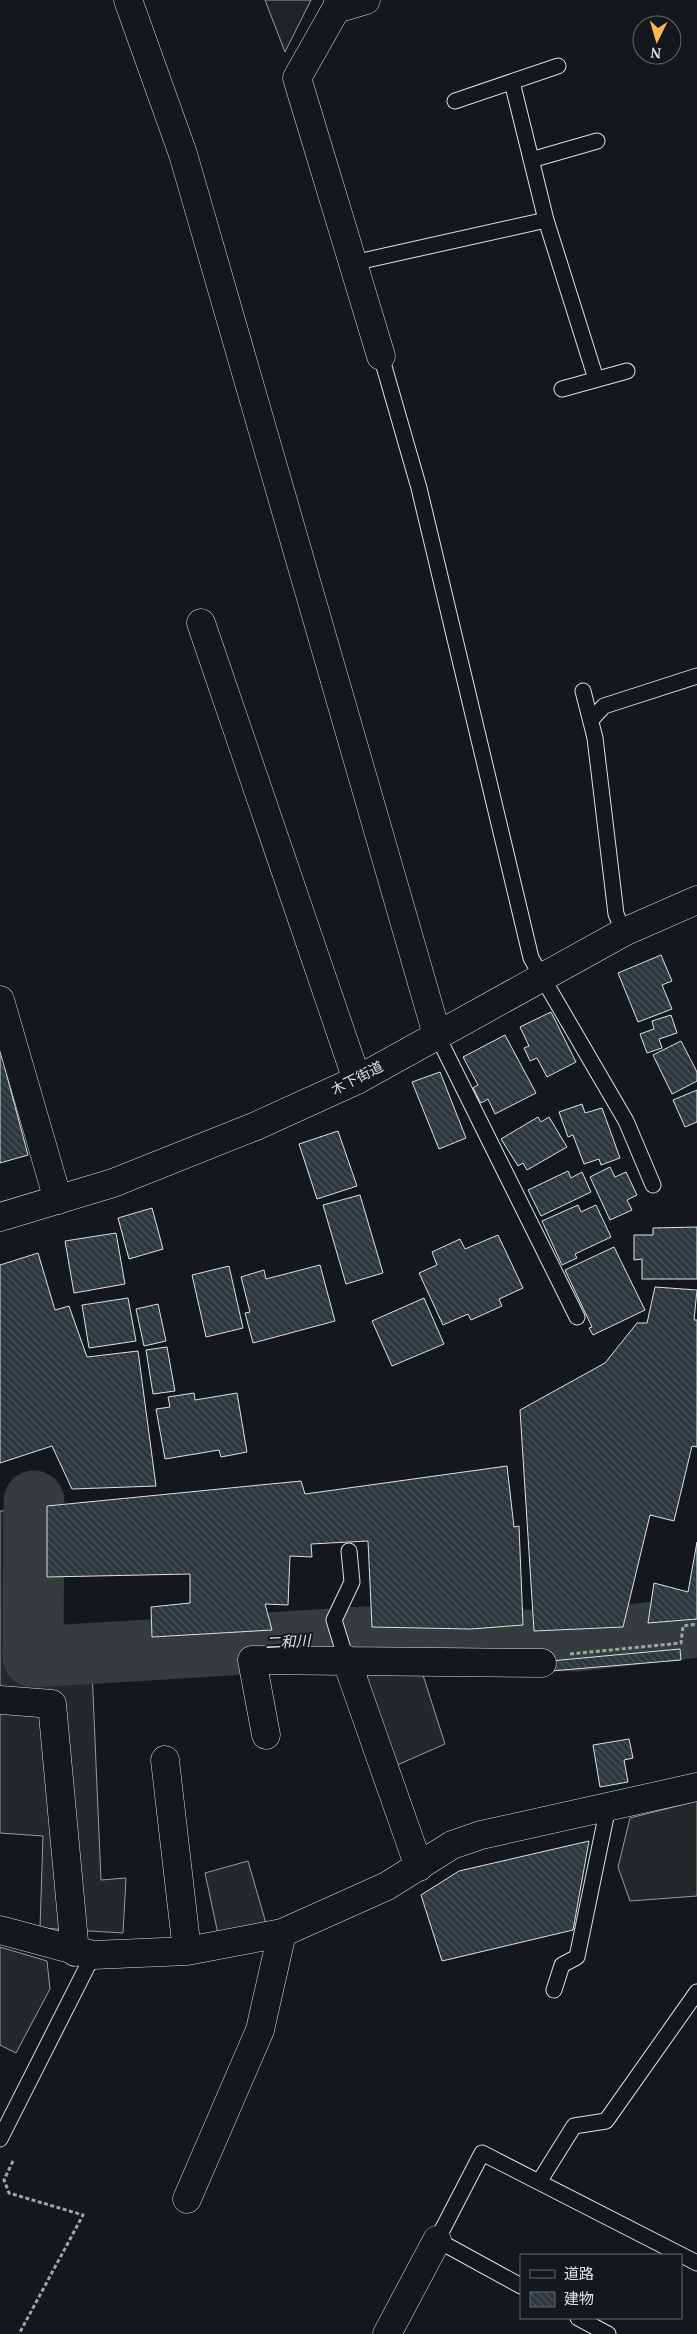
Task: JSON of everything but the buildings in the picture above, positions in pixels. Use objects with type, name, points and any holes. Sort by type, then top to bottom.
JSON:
[{"type":"street","points":[[128,0],[183,154],[437,1035]]},
{"type":"street","points":[[366,0],[337,5],[297,78],[381,356]]},
{"type":"street","points":[[200,623],[357,1080]]},
{"type":"street","name":"木下街道","points":[[0,1217],[113,1183],[188,1154],[357,1080],[624,932],[697,900]]},
{"type":"street","points":[[0,1000],[58,1200]]},
{"type":"street","points":[[266,1734],[252,1660],[346,1659],[542,1663]]},
{"type":"street","points":[[346,1659],[419,1867]]},
{"type":"street","points":[[0,1700],[52,1704],[84,1953]]},
{"type":"street","points":[[165,1760],[187,1951]]},
{"type":"street","points":[[0,1930],[84,1953],[187,1951],[282,1933],[387,1886],[452,1845],[481,1835],[697,1787]]},
{"type":"street","points":[[187,2199],[260,2030],[282,1933]]},
{"type":"street","points":[[387,2334],[436,2240]]},
{"type":"lane","points":[[454,100],[558,66]]},
{"type":"lane","points":[[512,82],[546,220],[596,379]]},
{"type":"lane","points":[[531,160],[597,141]]},
{"type":"lane","points":[[353,263],[546,220]]},
{"type":"lane","points":[[381,356],[419,488],[531,958],[626,1121],[653,1185]]},
{"type":"lane","points":[[562,389],[627,370]]},
{"type":"lane","points":[[591,720],[604,706],[697,676]]},
{"type":"lane","points":[[583,691],[591,720],[616,914],[624,932]]},
{"type":"lane","points":[[437,1035],[577,1317]]},
{"type":"lane","points":[[346,1659],[334,1620],[352,1582],[350,1551]]},
{"type":"lane","points":[[554,1990],[562,1965],[577,1957],[608,1807]]},
{"type":"lane","points":[[0,2139],[84,1953]]},
{"type":"lane","points":[[539,2182],[574,2126],[606,2121],[697,1992]]},
{"type":"lane","points":[[520,2285],[436,2240],[482,2153],[679,2254]]},
{"type":"lane","points":[[682,2255],[697,2263]]},
{"type":"lane","points":[[580,2319],[608,2334]]},
{"type":"path","points":[[542,1663],[544,1656],[681,1643],[683,1626],[697,1624]]},
{"type":"path","points":[[16,2154],[4,2180],[9,2193],[83,2215],[20,2334]]},
{"type":"shaded area","points":[[265,0],[311,0],[285,52]]},
{"type":"shaded area","points":[[28,1510],[29,1668],[92,1670],[101,1880],[126,1878],[123,1933],[40,1928],[43,1836],[0,1833],[0,1511]]},
{"type":"shaded area","points":[[422,1672],[445,1744],[395,1766],[364,1674]]},
{"type":"shaded area","points":[[697,1801],[697,1896],[630,1901],[618,1867],[630,1818]]},
{"type":"shaded area","points":[[248,1861],[267,1927],[218,1934],[205,1873]]},
{"type":"shaded area","points":[[0,1947],[47,1961],[50,1989],[16,2053],[0,2045]]},
{"type":"waterway","name":"二和川","points":[[34,1501],[33,1657],[365,1637],[578,1641],[697,1627]]}]
